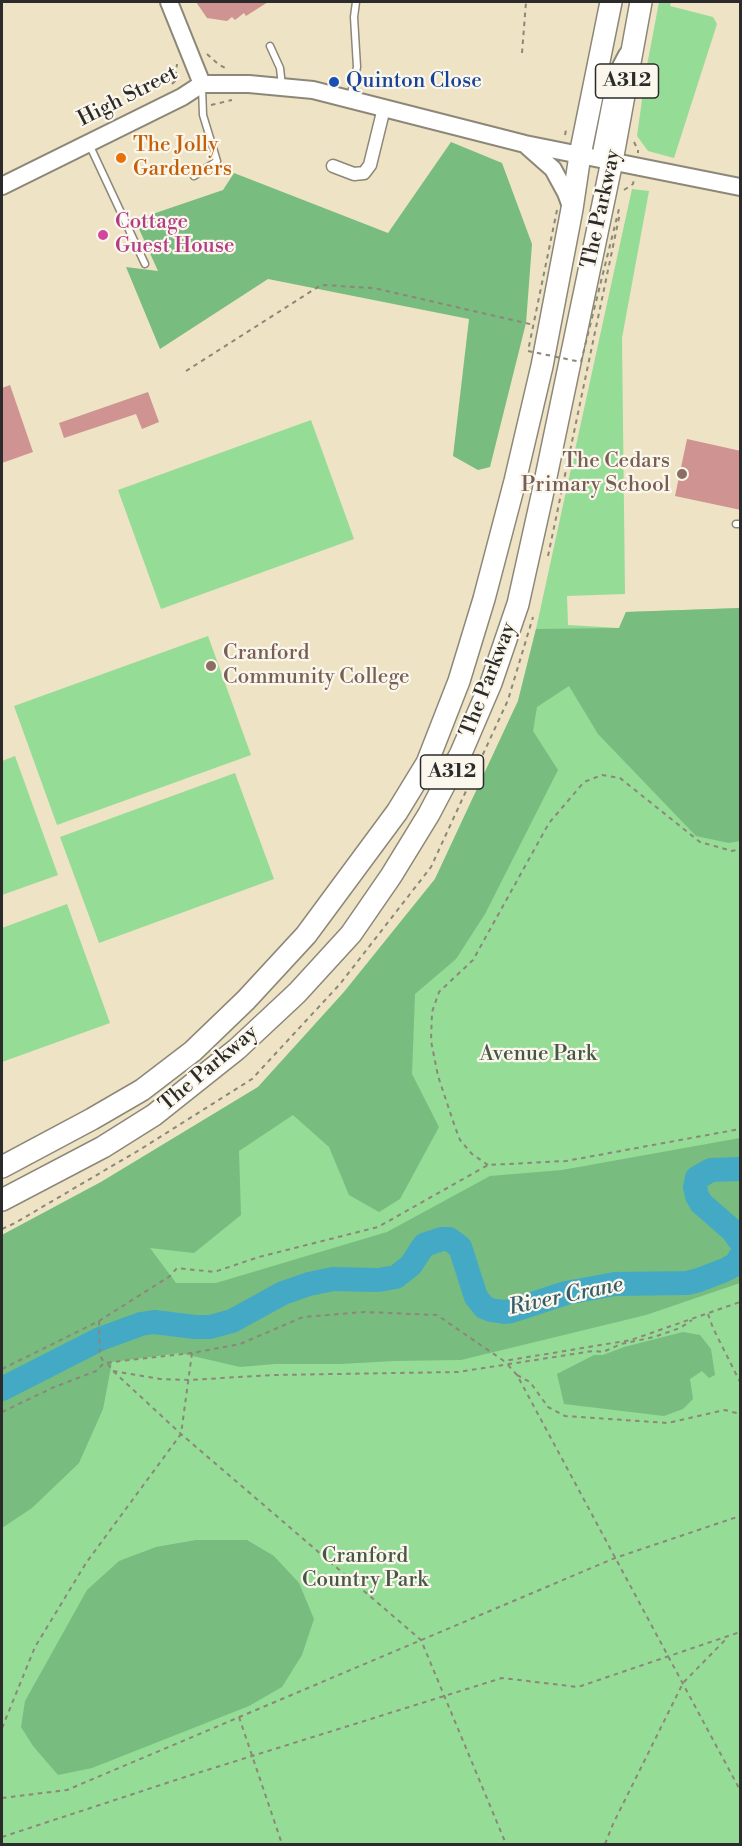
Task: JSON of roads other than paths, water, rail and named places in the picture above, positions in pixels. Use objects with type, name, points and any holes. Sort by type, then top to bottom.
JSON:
[{"type":"highway","name":"The Parkway","points":[[2,1200],[103,1147],[154,1115],[237,1049],[297,993],[351,934],[391,876],[429,814],[466,743],[491,683],[518,604],[542,496],[597,158],[611,2]]},
{"type":"highway","name":"The Parkway","points":[[2,1167],[142,1090],[193,1051],[246,1000],[306,935],[397,812],[427,764],[459,681],[484,599],[542,366],[564,210],[597,158],[634,40],[641,2]]},
{"type":"street","points":[[169,2],[202,84]]},
{"type":"street","name":"High Street","points":[[2,186],[182,97],[202,84],[282,86],[313,90],[525,144],[741,187]]},
{"type":"street","points":[[333,166],[354,174],[364,173],[370,165],[384,108]]},
{"type":"street","points":[[525,144],[553,169],[566,192],[564,210]]},
{"type":"lane","points":[[350,98],[357,67],[354,17],[357,2]]},
{"type":"lane","points":[[270,46],[280,68],[282,86]]},
{"type":"lane","points":[[194,176],[218,161],[203,115],[202,84]]},
{"type":"lane","points":[[89,143],[145,264]]},
{"type":"waterway","name":"River Crane","points":[[740,1169],[711,1170],[697,1178],[695,1187],[701,1203],[733,1231],[740,1241]]},
{"type":"waterway","name":"River Crane","points":[[2,1389],[100,1339],[141,1324],[154,1322],[210,1327],[232,1321],[283,1293],[309,1284],[333,1279],[378,1280],[396,1277],[411,1265],[424,1245],[442,1239],[449,1239],[460,1247],[476,1297],[484,1307],[504,1312],[566,1293],[615,1284],[687,1283],[725,1270],[736,1264],[740,1257]]},
{"type":"place","name":"Quinton Close","points":[[334,82]]},
{"type":"place","name":"The Jolly Gardeners","points":[[121,158]]},
{"type":"place","name":"Cottage Guest House","points":[[103,235]]},
{"type":"place","name":"The Cedars Primary School","points":[[682,474]]},
{"type":"place","name":"Cranford Community College","points":[[211,666]]},
{"type":"park label","name":"Avenue Park","points":[[538,1055]]},
{"type":"park label","name":"Cranford Country Park","points":[[365,1569]]}]
